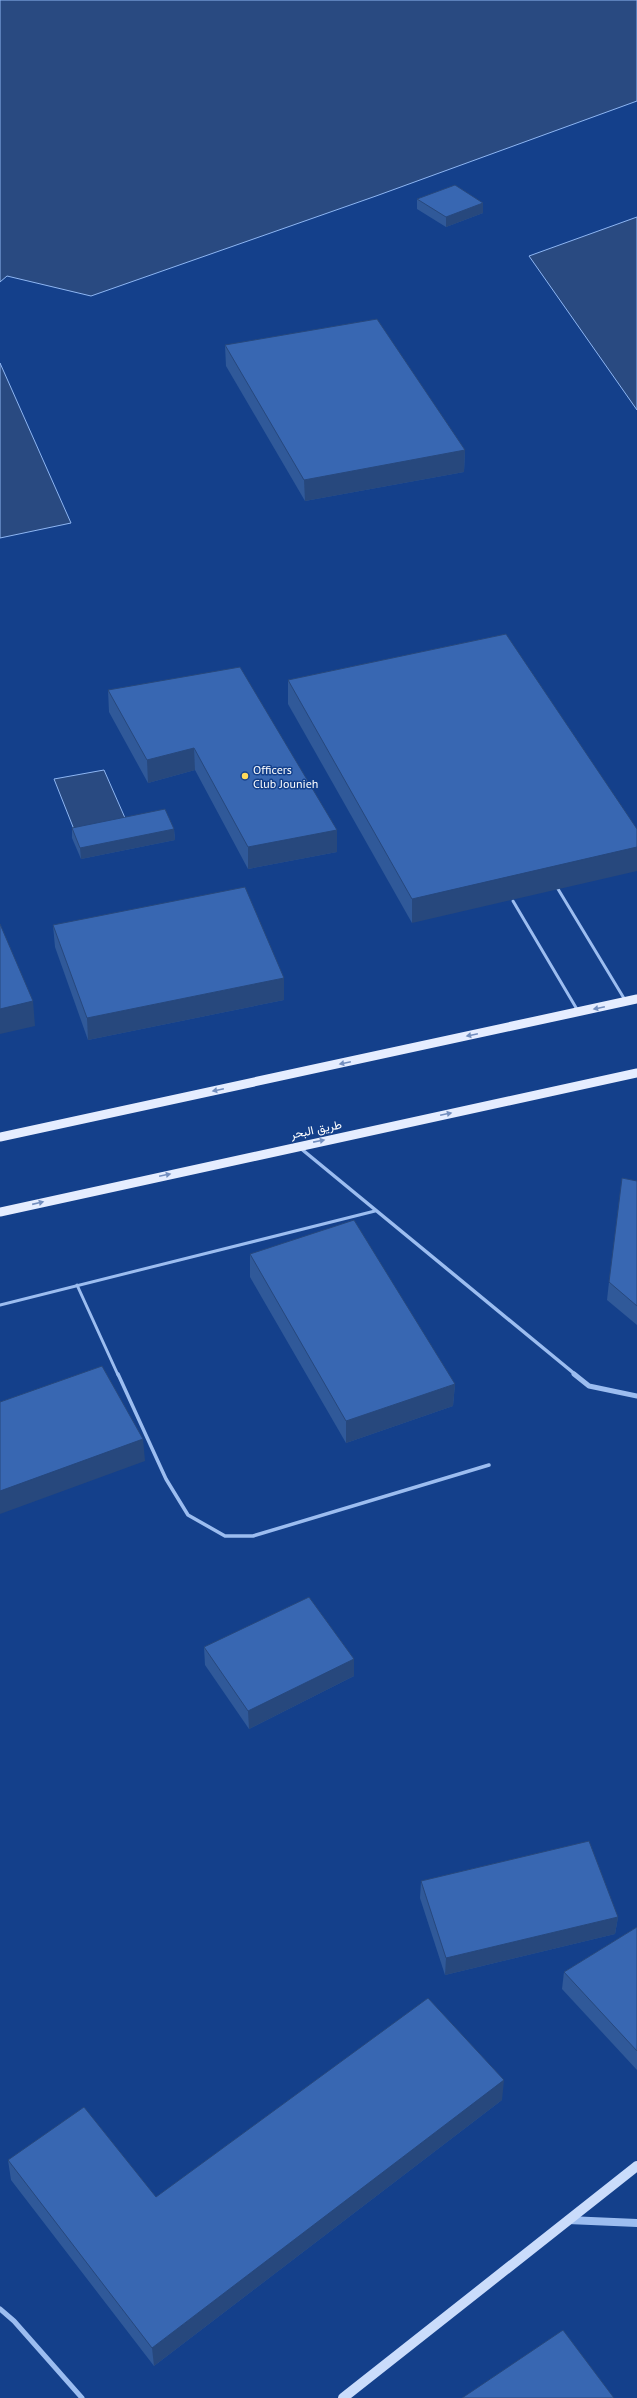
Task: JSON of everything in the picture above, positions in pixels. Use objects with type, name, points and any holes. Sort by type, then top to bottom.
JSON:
[{"type":"main road","points":[[0,1137],[637,999]]},
{"type":"main road","name":"طريق البحر","points":[[0,1212],[637,1073]]},
{"type":"main road","points":[[343,2398],[637,2166]]},
{"type":"street","points":[[297,1146],[589,1386],[637,1396]]},
{"type":"street","points":[[567,2220],[637,2223]]},
{"type":"street","points":[[0,2309],[14,2322],[82,2398]]},
{"type":"lane","points":[[558,889],[625,1002]]},
{"type":"lane","points":[[513,901],[578,1012]]},
{"type":"lane","points":[[0,1305],[375,1210]]},
{"type":"lane","points":[[77,1285],[166,1479],[188,1515],[225,1536],[253,1536],[489,1465]]},
{"type":"water","points":[[0,0],[637,0],[637,101],[376,196],[91,296],[7,276],[0,282]]},
{"type":"water","points":[[637,217],[637,410],[529,256]]},
{"type":"water","points":[[0,363],[71,523],[0,538]]},
{"type":"water","points":[[104,770],[129,827],[77,837],[54,779]]},
{"type":"building","points":[[455,185],[483,203],[446,217],[417,199]]},
{"type":"building","points":[[377,319],[465,450],[304,480],[225,345]]},
{"type":"building","points":[[506,634],[637,829],[637,847],[412,899],[288,680]]},
{"type":"building","name":"Officers Club Jounieh","points":[[240,667],[337,830],[248,847],[194,748],[147,760],[108,690]]},
{"type":"building","points":[[165,809],[174,829],[80,848],[72,828]]},
{"type":"building","points":[[245,887],[284,978],[87,1018],[53,925]]},
{"type":"building","points":[[0,924],[33,1001],[0,1009]]},
{"type":"building","points":[[622,1178],[637,1181],[637,1306],[609,1282]]},
{"type":"building","points":[[354,1220],[455,1384],[346,1421],[250,1254]]},
{"type":"building","points":[[102,1366],[143,1439],[0,1491],[0,1402]]},
{"type":"building","points":[[309,1597],[354,1659],[248,1711],[204,1647]]},
{"type":"building","points":[[589,1841],[618,1917],[446,1958],[421,1881]]},
{"type":"building","points":[[637,1927],[637,2051],[564,1972]]},
{"type":"building","points":[[428,1998],[504,2080],[152,2348],[8,2160],[84,2107],[156,2197]]},
{"type":"building","points":[[563,2330],[614,2398],[462,2398]]},
{"type":"place","name":"Officers Club Jounieh","points":[[245,776]]}]
